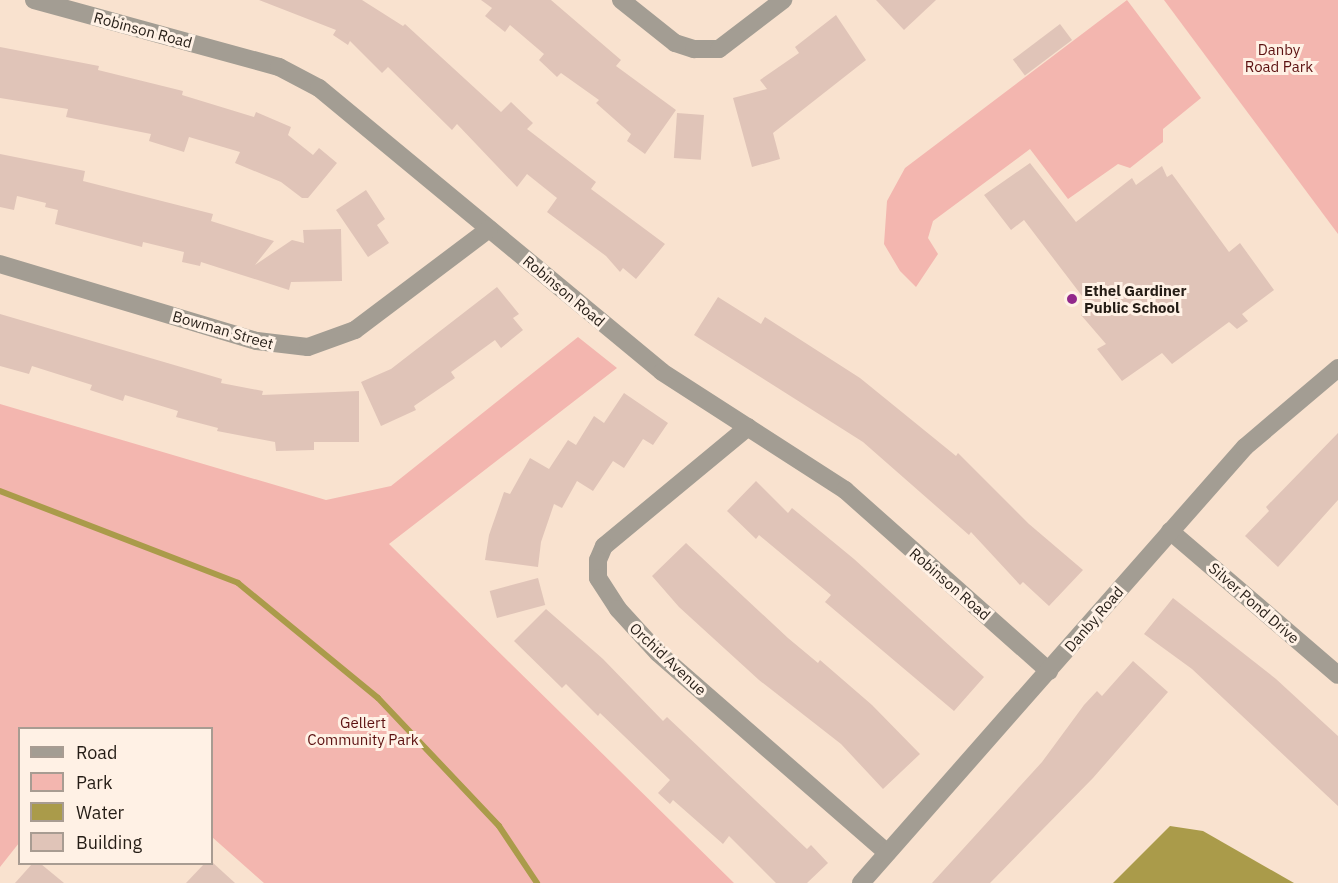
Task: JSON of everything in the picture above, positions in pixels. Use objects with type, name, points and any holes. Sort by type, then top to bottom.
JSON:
[{"type":"street","name":"Robinson Road","points":[[34,0],[291,72],[320,88],[662,372],[845,490],[1050,670]]},
{"type":"street","points":[[621,0],[675,43],[694,49],[718,49],[783,0]]},
{"type":"street","name":"Bowman Street","points":[[0,264],[257,341],[308,347],[355,330],[489,229]]},
{"type":"street","name":"Danby Road","points":[[861,883],[1170,531],[1260,433],[1338,368]]},
{"type":"street","name":"Orchid Avenue","points":[[748,427],[604,546],[598,560],[598,578],[618,609],[658,653],[887,853]]},
{"type":"street","name":"Silver Pond Drive","points":[[1170,531],[1338,675]]},
{"type":"green space","points":[[1127,0],[1201,98],[1163,129],[1163,142],[1130,168],[1118,164],[1068,199],[1030,149],[933,221],[928,238],[938,254],[916,287],[900,271],[884,244],[887,201],[905,168]]},
{"type":"green space","name":"Danby Road Park","points":[[1164,0],[1338,0],[1338,234]]},
{"type":"green space","name":"Gellert Community Park","points":[[578,337],[617,368],[389,544],[734,883],[264,883],[213,838],[213,727],[18,727],[18,844],[0,867],[0,404],[326,500],[391,486]]},
{"type":"water","points":[[1170,826],[1203,831],[1294,883],[1113,883]]},
{"type":"building","points":[[259,0],[362,0],[403,26],[405,24],[501,112],[511,102],[533,123],[527,129],[596,182],[591,189],[665,244],[636,279],[623,268],[620,272],[606,256],[547,212],[557,198],[527,174],[517,187],[457,124],[452,130],[388,67],[382,73],[350,41],[348,45],[333,35],[336,30]]},
{"type":"building","points":[[481,0],[551,0],[621,60],[616,66],[676,110],[645,154],[627,141],[631,134],[596,103],[599,100],[561,73],[557,77],[539,60],[544,54],[510,25],[505,32],[485,16],[492,8]]},
{"type":"building","points":[[876,0],[936,0],[904,30]]},
{"type":"building","points":[[836,15],[866,60],[773,133],[780,159],[752,167],[733,98],[767,89],[760,80],[799,53],[795,47]]},
{"type":"building","points":[[1060,24],[1072,40],[1025,75],[1013,60]]},
{"type":"building","points":[[0,47],[99,66],[98,70],[183,91],[182,95],[254,117],[256,112],[291,127],[288,135],[313,155],[319,148],[337,163],[308,198],[302,198],[281,182],[235,163],[240,152],[189,137],[184,152],[149,141],[151,134],[66,117],[68,109],[0,98]]},
{"type":"building","points":[[677,113],[704,115],[701,160],[674,158]]},
{"type":"building","points":[[0,154],[85,171],[83,181],[213,214],[211,221],[274,241],[255,265],[292,240],[304,243],[303,230],[341,229],[342,281],[291,282],[289,290],[201,262],[200,266],[182,262],[184,252],[143,242],[142,247],[55,224],[58,210],[45,207],[46,203],[17,196],[14,210],[0,207]]},
{"type":"building","points":[[1030,163],[1076,222],[1132,178],[1136,185],[1162,166],[1167,177],[1172,174],[1229,252],[1240,243],[1274,290],[1242,314],[1248,321],[1237,329],[1229,322],[1172,364],[1162,353],[1122,381],[1097,349],[1106,344],[1081,315],[1092,309],[1024,220],[1011,230],[984,195]]},
{"type":"building","points":[[366,190],[385,219],[377,225],[389,243],[368,257],[336,210]]},
{"type":"building","points":[[497,287],[519,314],[513,318],[523,330],[501,348],[495,340],[451,372],[455,378],[414,406],[416,410],[381,426],[361,382],[391,369]]},
{"type":"building","points":[[718,297],[761,324],[765,317],[860,378],[956,456],[958,453],[1029,524],[1083,570],[1049,606],[1023,582],[1020,585],[971,532],[969,535],[863,442],[694,335]]},
{"type":"building","points":[[0,314],[222,379],[221,383],[263,391],[262,395],[359,391],[359,442],[314,442],[314,450],[276,451],[275,442],[217,431],[218,428],[176,417],[178,411],[125,395],[123,401],[90,390],[92,385],[32,366],[29,374],[0,366]]},
{"type":"building","points":[[624,393],[668,423],[653,445],[643,439],[624,468],[613,461],[593,491],[577,481],[562,508],[554,504],[541,542],[538,567],[485,560],[489,535],[504,492],[510,494],[530,458],[549,469],[568,440],[576,445],[594,416],[604,423]]},
{"type":"building","points":[[1338,433],[1338,500],[1278,567],[1245,536],[1269,511],[1266,507]]},
{"type":"building","points":[[756,481],[788,513],[792,508],[854,559],[984,677],[954,711],[825,602],[831,595],[759,535],[756,539],[727,511]]},
{"type":"building","points":[[686,543],[788,638],[818,663],[820,660],[872,705],[920,754],[883,789],[841,744],[759,680],[679,607],[652,576]]},
{"type":"building","points":[[538,578],[545,605],[497,618],[490,591]]},
{"type":"building","points":[[1173,598],[1276,679],[1338,736],[1338,806],[1192,669],[1144,634]]},
{"type":"building","points":[[546,609],[603,659],[663,721],[667,717],[807,849],[811,845],[828,863],[807,883],[776,883],[729,836],[723,844],[673,800],[670,804],[658,793],[670,780],[600,713],[598,716],[566,684],[562,688],[514,641]]},
{"type":"building","points":[[1133,661],[1168,692],[1093,778],[990,883],[932,883],[1042,762],[1084,705],[1097,691],[1102,696]]},
{"type":"building","points":[[213,863],[235,883],[186,883],[203,865],[213,865]]},
{"type":"building","points":[[31,865],[42,865],[64,883],[15,883]]},
{"type":"waterway","points":[[0,491],[238,583],[378,698],[499,826],[537,883]]},
{"type":"place","name":"Ethel Gardiner Public School","points":[[1072,299]]}]
